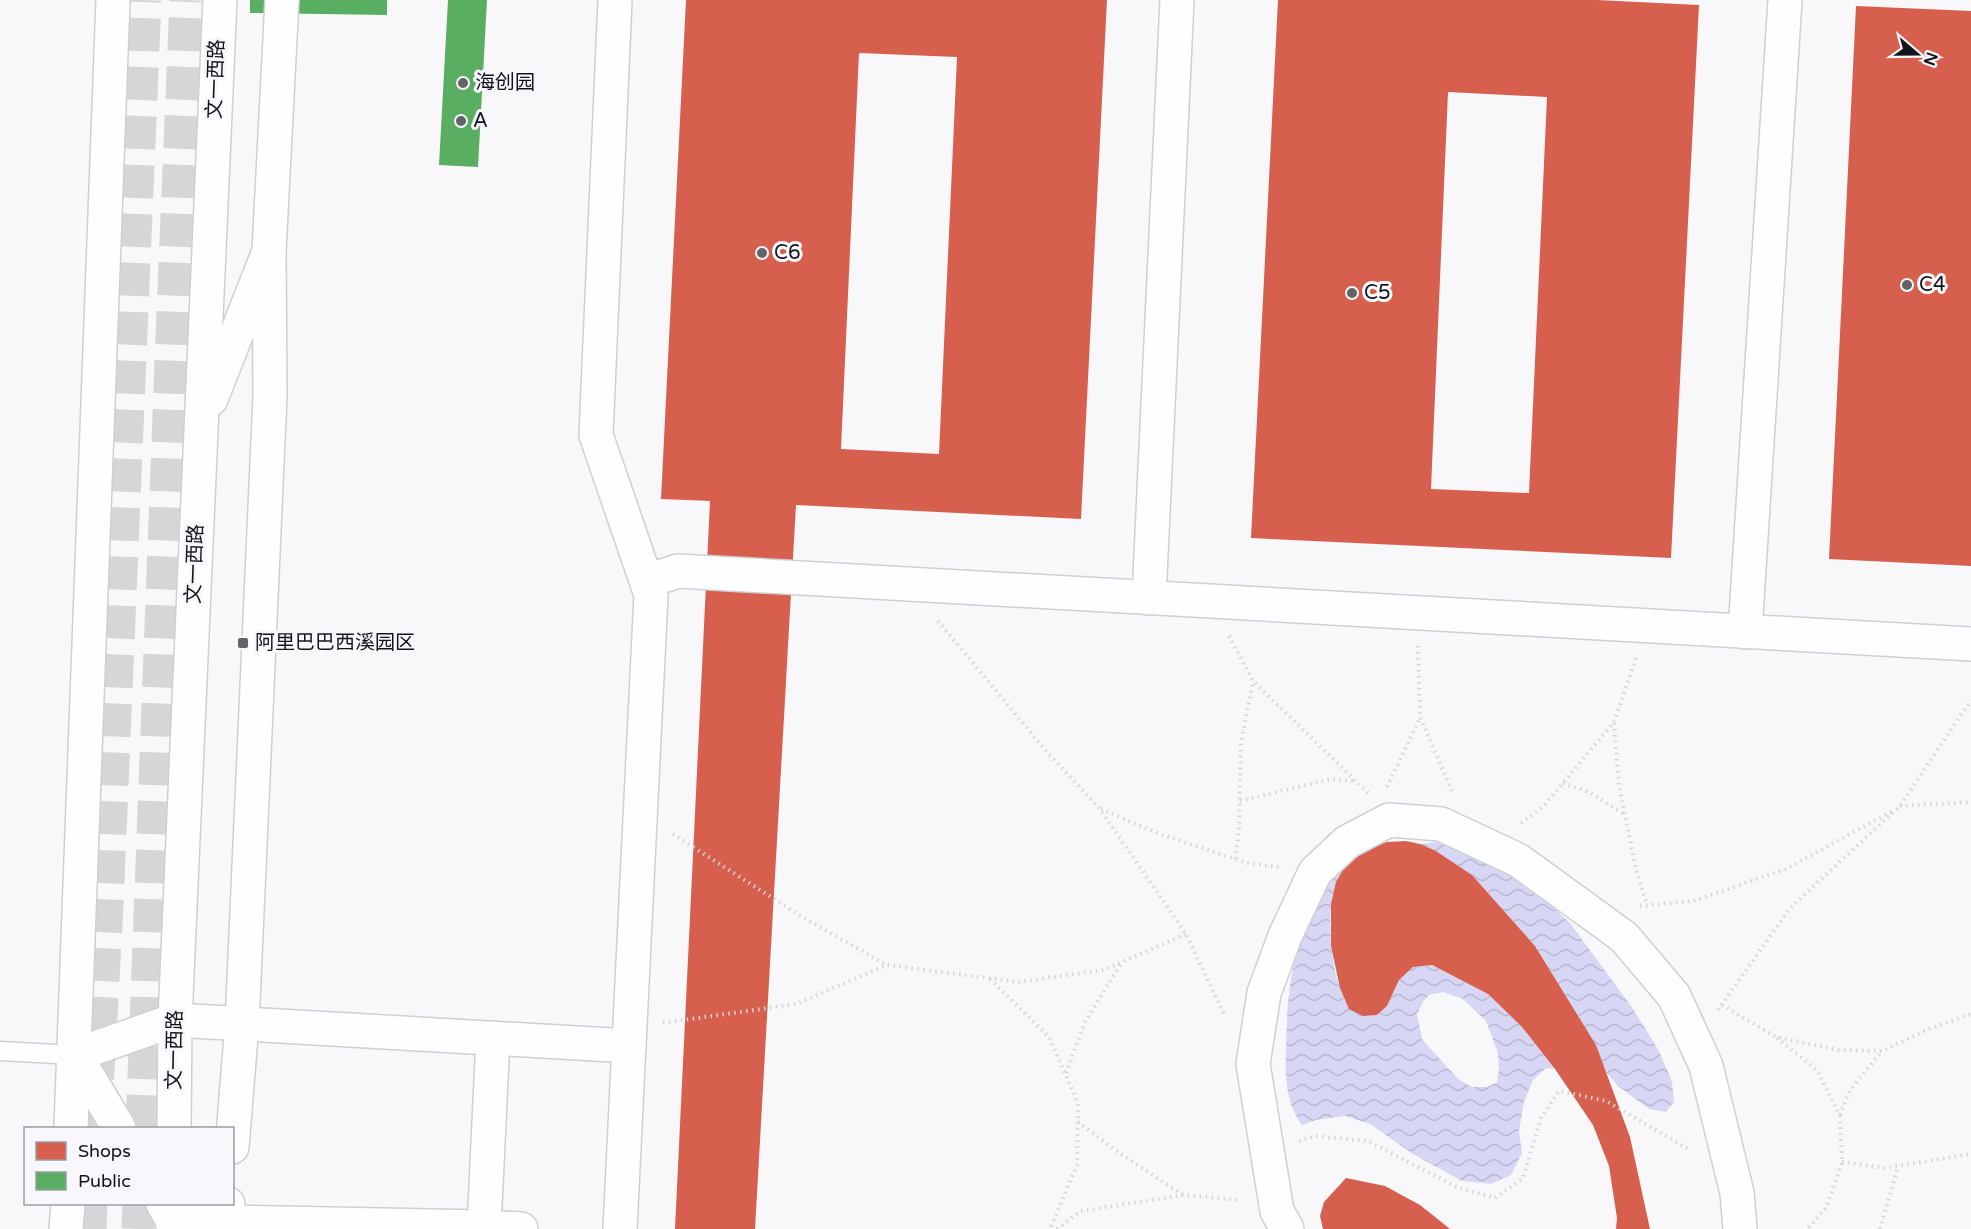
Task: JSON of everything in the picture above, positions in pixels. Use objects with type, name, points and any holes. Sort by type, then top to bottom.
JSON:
[{"type":"street","points":[[71,1127],[113,0]]},
{"type":"street","name":"文一西路","points":[[174,1127],[175,1020],[220,0]]},
{"type":"street","points":[[234,1127],[242,1024],[270,396],[269,251],[282,0]]},
{"type":"street","points":[[615,0],[596,435],[651,595],[620,1229]]},
{"type":"street","points":[[1149,598],[1177,0]]},
{"type":"street","points":[[1745,632],[1785,0]]},
{"type":"street","points":[[201,423],[269,251]]},
{"type":"street","points":[[647,581],[678,571],[1971,644]]},
{"type":"street","points":[[1282,1216],[1267,1153],[1253,1064],[1264,993],[1285,936],[1315,872],[1383,812],[1441,824],[1518,860],[1624,936],[1674,996],[1706,1066],[1737,1193],[1740,1229]]},
{"type":"street","points":[[75,1055],[175,1020],[493,1038],[629,1037]]},
{"type":"street","points":[[484,1227],[493,1038]]},
{"type":"street","points":[[75,1055],[118,1127]]},
{"type":"street","points":[[66,1229],[68,1205]]},
{"type":"street","points":[[171,1214],[521,1229]]},
{"type":"lane","points":[[0,1051],[75,1055]]},
{"type":"path","points":[[907,584],[1046,751],[1099,808],[1186,934],[1226,1018]]},
{"type":"path","points":[[1210,601],[1253,681],[1357,782],[1383,812],[1420,717]]},
{"type":"path","points":[[1417,613],[1420,717],[1455,798]]},
{"type":"path","points":[[1489,846],[1543,807],[1614,722],[1648,626]]},
{"type":"path","points":[[1235,859],[1240,801],[1241,742],[1253,681]]},
{"type":"path","points":[[1695,1043],[1790,908],[1900,806],[1971,700]]},
{"type":"path","points":[[1614,722],[1619,786],[1636,869],[1647,905]]},
{"type":"path","points":[[1240,801],[1331,779],[1357,782]]},
{"type":"path","points":[[1563,783],[1589,792],[1625,814]]},
{"type":"path","points":[[1588,911],[1693,900],[1786,869],[1900,806],[1971,802]]},
{"type":"path","points":[[1099,808],[1160,834],[1246,863],[1315,872]]},
{"type":"path","points":[[640,810],[802,917],[887,965],[1018,982],[1104,970],[1186,934]]},
{"type":"path","points":[[1065,1074],[1085,1022],[1122,962]]},
{"type":"path","points":[[629,1037],[796,1004],[887,965]]},
{"type":"path","points":[[989,979],[1049,1036],[1078,1103],[1077,1165],[1050,1229]]},
{"type":"path","points":[[1722,1005],[1776,1037],[1817,1070],[1840,1116]]},
{"type":"path","points":[[1807,1229],[1826,1208],[1842,1162],[1840,1116],[1850,1090],[1882,1051],[1929,1029],[1971,1014]]},
{"type":"path","points":[[1776,1037],[1838,1050],[1882,1051]]},
{"type":"path","points":[[1267,1153],[1315,1136],[1368,1141],[1459,1188],[1495,1198],[1523,1178],[1541,1118],[1559,1091],[1606,1101],[1733,1174]]},
{"type":"path","points":[[1078,1122],[1121,1154],[1184,1195]]},
{"type":"path","points":[[1842,1162],[1885,1168],[1971,1154]]},
{"type":"path","points":[[1880,1229],[1898,1166]]},
{"type":"path","points":[[1058,1229],[1081,1211],[1184,1195],[1282,1216]]},
{"type":"water","points":[[1437,842],[1481,857],[1523,879],[1570,923],[1631,1006],[1658,1049],[1672,1081],[1674,1102],[1666,1112],[1649,1109],[1618,1086],[1605,1071],[1596,1045],[1535,946],[1472,875],[1436,851],[1420,844]]},
{"type":"water","points":[[1344,868],[1332,901],[1330,935],[1337,980],[1342,990],[1377,1015],[1387,1006],[1399,980],[1413,967],[1432,965],[1488,994],[1522,1027],[1555,1069],[1546,1068],[1533,1080],[1524,1102],[1519,1131],[1522,1153],[1511,1175],[1491,1184],[1462,1181],[1413,1154],[1370,1124],[1345,1116],[1316,1120],[1302,1125],[1296,1116],[1289,1097],[1286,1077],[1287,1022],[1292,973],[1304,927],[1327,886]],"holes":[[[1443,992],[1463,999],[1486,1021],[1498,1053],[1497,1082],[1487,1087],[1472,1087],[1458,1079],[1422,1039],[1417,1014],[1429,995]]]},
{"type":"building: Shops","name":"C6","points":[[686,0],[1107,0],[1081,519],[796,505],[755,1229],[675,1229],[710,501],[661,499]],"holes":[[[859,53],[957,57],[939,454],[841,449]]]},
{"type":"building: Shops","name":"C5","points":[[1278,0],[1597,0],[1699,5],[1671,558],[1251,538]],"holes":[[[1448,92],[1547,97],[1529,493],[1431,489]]]},
{"type":"building: Shops","name":"C4","points":[[1856,6],[1971,11],[1971,566],[1829,559]]},
{"type":"building: Shops","points":[[1406,841],[1436,851],[1472,875],[1535,946],[1596,1045],[1630,1137],[1650,1229],[1616,1229],[1617,1218],[1609,1166],[1593,1125],[1555,1069],[1522,1027],[1488,994],[1432,965],[1413,967],[1399,980],[1387,1006],[1377,1015],[1363,1016],[1349,1009],[1340,988],[1331,946],[1331,904],[1336,882],[1344,868],[1355,856],[1387,842]]},
{"type":"building: Shops","points":[[1346,1178],[1385,1186],[1420,1205],[1450,1229],[1323,1229],[1320,1216],[1324,1202]]},
{"type":"building: Public","points":[[250,0],[387,0],[387,15],[250,13]]},
{"type":"building: Public","name":"海创园","points":[[448,0],[487,0],[478,167],[439,165]]},
{"type":"tunnel","points":[[95,1127],[107,904],[145,0]]},
{"type":"tunnel","points":[[142,1127],[186,0]]},
{"type":"tunnel","points":[[90,1229],[91,1205]]},
{"type":"tunnel","points":[[138,1229],[139,1205]]},
{"type":"place","name":"海创园","points":[[463,83]]},
{"type":"place","name":"A","points":[[461,121]]},
{"type":"place","name":"C6","points":[[762,253]]},
{"type":"place","name":"C4","points":[[1907,285]]},
{"type":"place","name":"C5","points":[[1352,293]]},
{"type":"place","name":"阿里巴巴西溪园区","points":[[243,643]]}]
